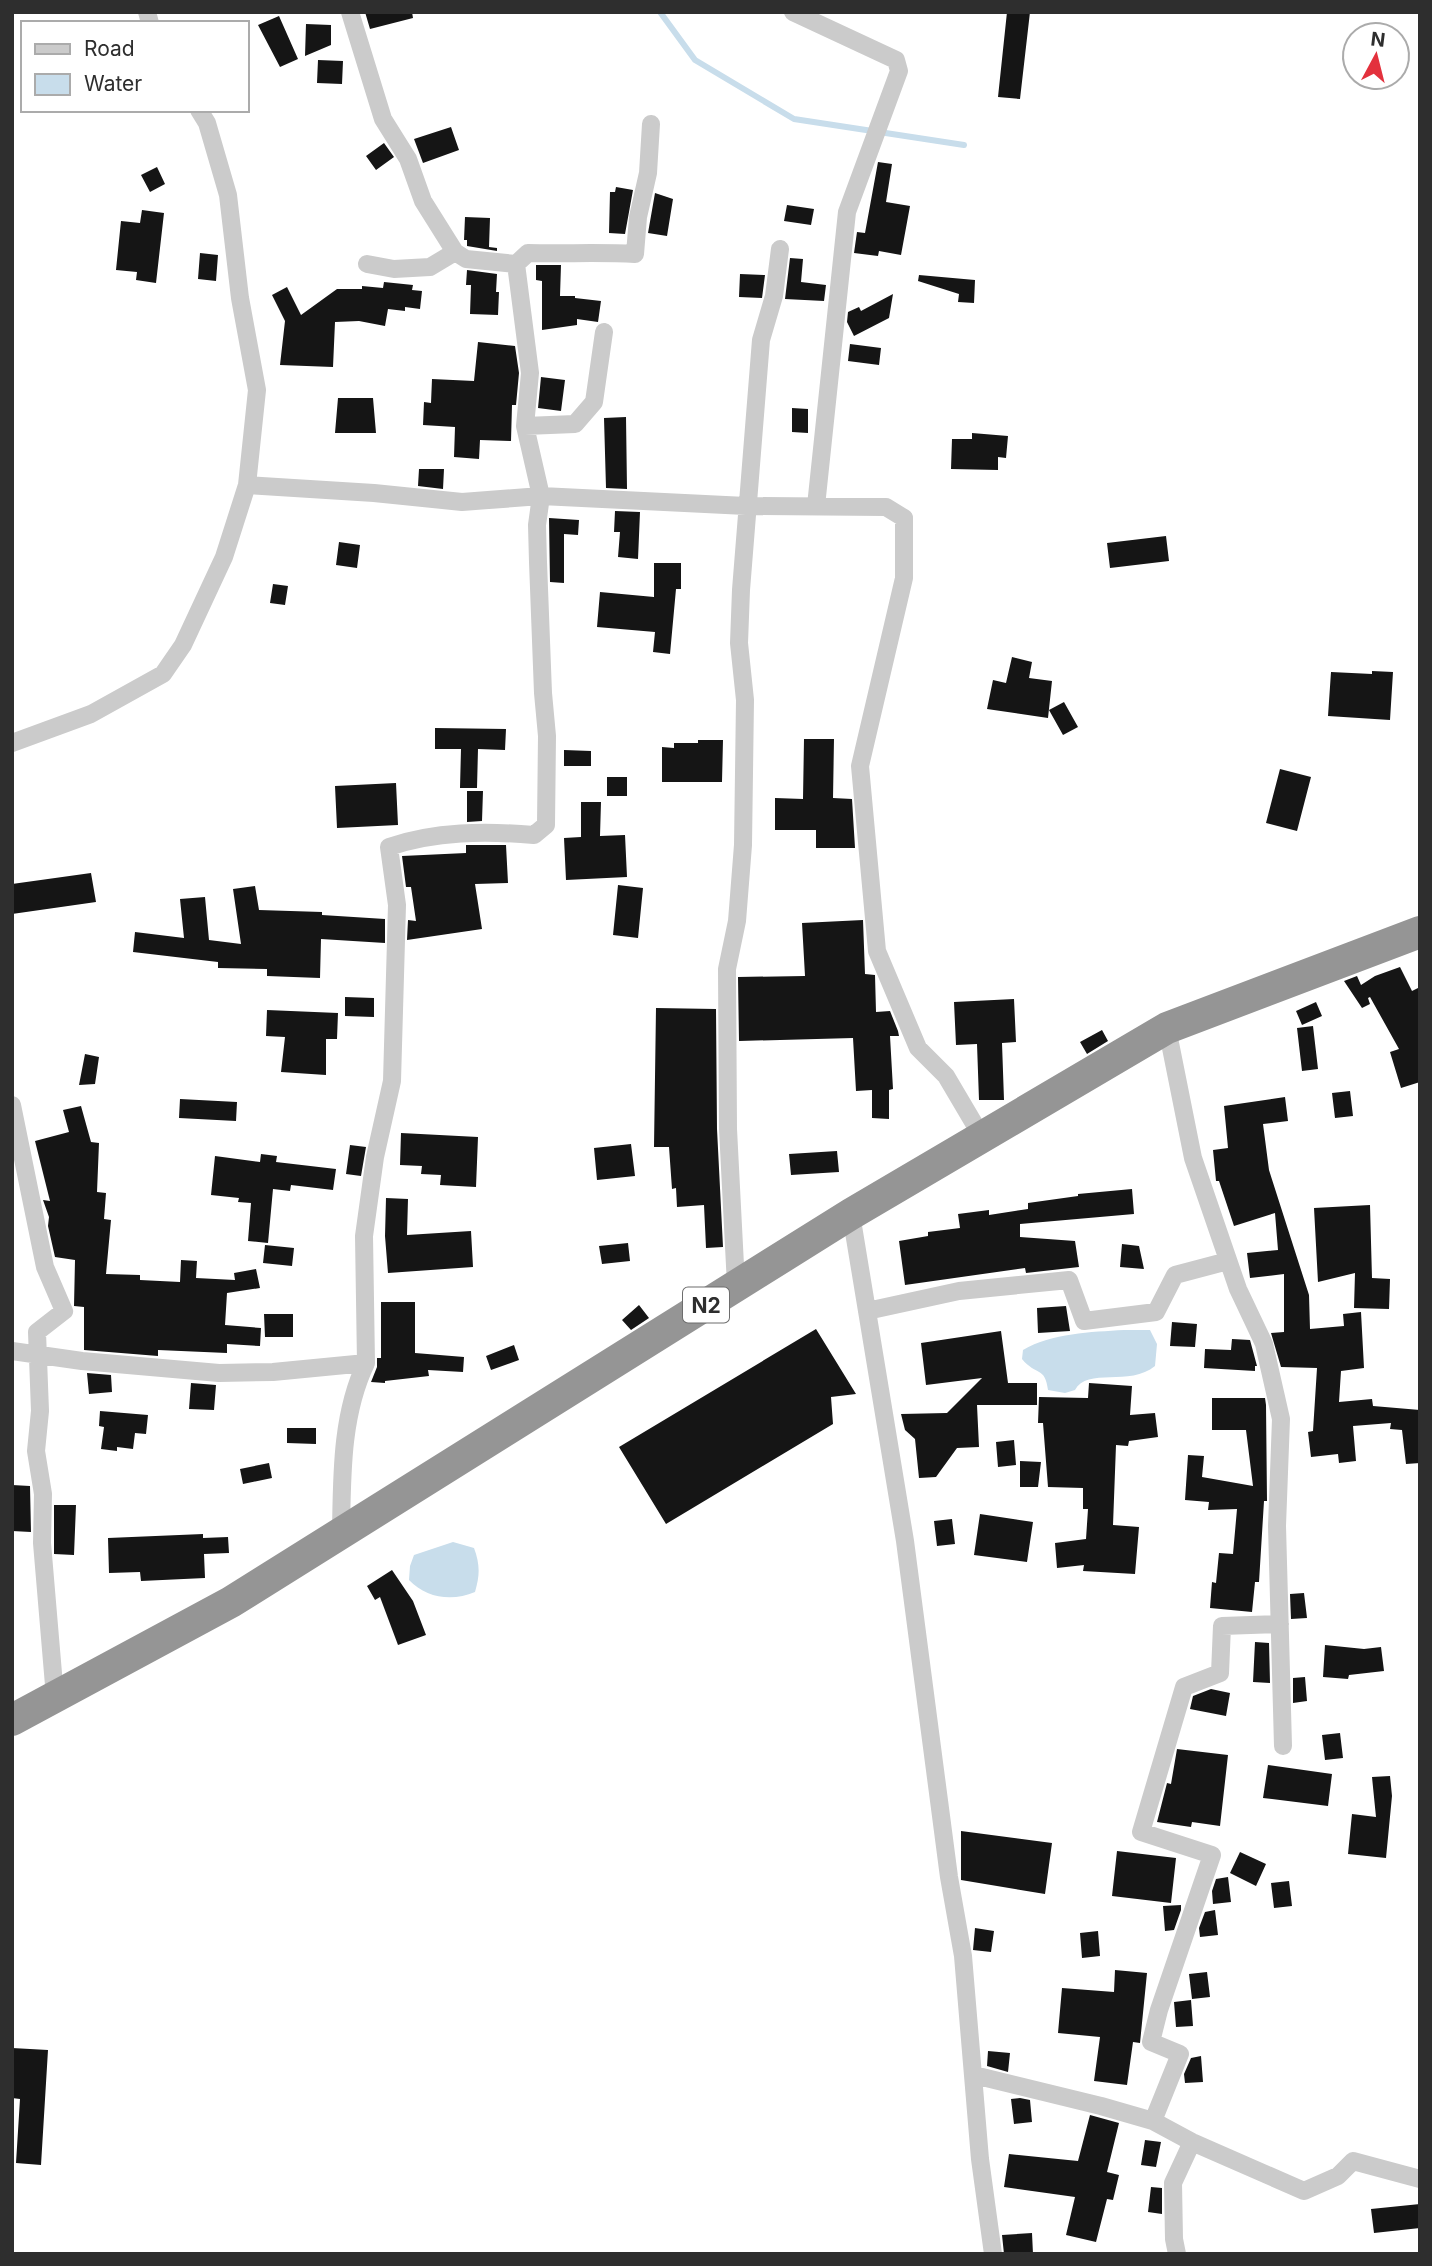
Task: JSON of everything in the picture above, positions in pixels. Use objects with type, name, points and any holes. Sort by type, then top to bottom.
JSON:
[{"type":"highway","name":"N2","points":[[12,1720],[232,1602],[851,1214],[1167,1028],[1420,932]]},
{"type":"street","points":[[350,12],[383,119],[408,159],[423,201],[456,252],[466,259],[516,264],[528,253],[575,254],[597,251],[635,254],[638,218],[648,173],[651,124]]},
{"type":"street","points":[[793,12],[895,60],[899,71],[847,212],[816,506]]},
{"type":"street","points":[[12,743],[91,714],[163,674],[183,645],[224,557],[247,485],[257,390],[240,298],[228,195],[206,123],[200,112]]},
{"type":"street","points":[[736,1286],[728,1129],[727,970],[737,921],[743,845],[744,700],[739,643],[746,506],[761,340],[774,296],[780,249]]},
{"type":"street","points":[[367,264],[394,268],[430,267],[456,252]]},
{"type":"street","points":[[341,1533],[342,1456],[357,1381],[366,1363],[365,1236],[375,1157],[392,1081],[397,905],[389,847],[412,839],[489,831],[534,835],[546,825],[547,736],[537,526],[541,496],[525,426],[530,373],[516,264]]},
{"type":"street","points":[[525,426],[575,424],[594,402],[604,332]]},
{"type":"street","points":[[247,485],[374,492],[462,502],[541,496],[746,506],[886,507],[904,518],[904,578],[860,766],[877,951],[918,1048],[946,1076],[982,1136]]},
{"type":"street","points":[[1167,1028],[1192,1158],[1238,1289],[1265,1344],[1281,1419],[1277,1526],[1283,1746]]},
{"type":"street","points":[[12,1105],[45,1267],[64,1311],[37,1332],[40,1412],[36,1451],[43,1494],[42,1543],[55,1697]]},
{"type":"street","points":[[851,1214],[905,1541],[945,1851],[963,1956],[980,2159],[993,2254]]},
{"type":"street","points":[[867,1311],[959,1291],[1069,1280],[1084,1321],[1156,1312],[1175,1275],[1228,1261]]},
{"type":"street","points":[[12,1351],[219,1373],[273,1372],[366,1363]]},
{"type":"street","points":[[1153,2121],[1180,2054],[1151,2042],[1158,2010],[1212,1854],[1141,1832],[1184,1687],[1220,1673],[1222,1626],[1280,1623]]},
{"type":"street","points":[[974,2076],[1153,2121],[1192,2142],[1304,2191],[1338,2176],[1353,2161],[1420,2179]]},
{"type":"street","points":[[1177,2254],[1174,2239],[1173,2183],[1192,2142]]},
{"type":"water","points":[[1150,1330],[1157,1344],[1155,1366],[1134,1375],[1089,1380],[1081,1383],[1075,1390],[1065,1393],[1048,1390],[1045,1377],[1022,1359],[1023,1350],[1046,1340],[1072,1334]]},
{"type":"water","points":[[453,1542],[474,1548],[479,1570],[475,1592],[457,1597],[440,1596],[423,1591],[409,1580],[414,1555]]},
{"type":"building","points":[[365,12],[412,12],[413,18],[370,29]]},
{"type":"building","points":[[1007,12],[1030,12],[1020,99],[998,97]]},
{"type":"building","points":[[279,16],[298,59],[280,67],[258,25]]},
{"type":"building","points":[[306,24],[331,25],[331,45],[305,56]]},
{"type":"building","points":[[318,60],[343,61],[342,84],[317,83]]},
{"type":"building","points":[[451,127],[459,150],[423,163],[414,139]]},
{"type":"building","points":[[384,143],[394,157],[376,170],[366,156]]},
{"type":"building","points":[[878,162],[892,164],[886,202],[910,206],[901,255],[879,251],[878,256],[854,253],[857,232],[865,233]]},
{"type":"building","points":[[157,167],[165,184],[150,192],[141,175]]},
{"type":"building","points":[[616,187],[633,190],[625,234],[609,233],[610,192],[615,192]]},
{"type":"building","points":[[655,193],[673,199],[667,236],[648,233]]},
{"type":"building","points":[[787,205],[814,209],[811,225],[784,221]]},
{"type":"building","points":[[142,210],[164,213],[156,283],[136,280],[137,272],[116,270],[121,221],[140,223]]},
{"type":"building","points":[[465,217],[490,218],[489,247],[497,248],[497,251],[467,246],[467,240],[464,240]]},
{"type":"building","points":[[200,253],[218,255],[216,281],[198,279]]},
{"type":"building","points":[[790,258],[803,259],[801,282],[826,285],[824,301],[785,299]]},
{"type":"building","points":[[536,265],[561,265],[560,296],[601,301],[598,322],[577,319],[577,325],[542,330],[542,281],[536,280]]},
{"type":"building","points":[[467,270],[497,274],[498,315],[470,314],[471,285],[466,285]]},
{"type":"building","points":[[740,274],[765,275],[762,298],[739,297]]},
{"type":"building","points":[[919,275],[975,280],[974,303],[958,302],[959,294],[918,281]]},
{"type":"building","points":[[384,282],[413,285],[412,290],[422,291],[420,309],[388,309],[385,326],[359,321],[335,322],[333,367],[280,365],[285,321],[272,295],[287,287],[301,315],[337,289],[362,289],[362,286],[383,288]]},
{"type":"building","points":[[893,294],[889,318],[854,336],[847,322],[848,312],[859,307],[861,311]]},
{"type":"building","points":[[478,342],[515,346],[519,373],[516,405],[512,405],[511,441],[480,440],[479,459],[454,457],[455,427],[423,425],[424,402],[431,403],[432,379],[474,381]]},
{"type":"building","points":[[850,344],[881,348],[879,365],[848,361]]},
{"type":"building","points":[[541,377],[565,380],[561,411],[538,408]]},
{"type":"building","points":[[338,398],[373,398],[376,433],[335,433]]},
{"type":"building","points":[[792,408],[808,409],[808,433],[792,432]]},
{"type":"building","points":[[626,417],[627,489],[606,488],[604,418]]},
{"type":"building","points":[[972,433],[1008,436],[1006,458],[998,457],[998,470],[951,469],[952,439],[972,439]]},
{"type":"building","points":[[419,469],[444,469],[443,489],[418,486]]},
{"type":"building","points":[[615,511],[640,512],[638,559],[618,557],[620,532],[614,532]]},
{"type":"building","points":[[549,518],[579,520],[578,535],[564,534],[564,583],[550,582]]},
{"type":"building","points":[[1166,536],[1169,561],[1110,568],[1107,543]]},
{"type":"building","points":[[339,542],[360,545],[357,568],[336,565]]},
{"type":"building","points":[[654,563],[681,563],[681,589],[676,589],[670,654],[653,652],[655,632],[597,627],[600,592],[654,597]]},
{"type":"building","points":[[273,584],[288,586],[285,605],[270,603]]},
{"type":"building","points":[[1012,657],[1032,662],[1029,678],[1052,681],[1048,718],[987,709],[993,680],[1006,683]]},
{"type":"building","points":[[1372,671],[1393,672],[1390,720],[1328,716],[1331,672],[1372,674]]},
{"type":"building","points":[[1064,702],[1078,727],[1063,735],[1049,710]]},
{"type":"building","points":[[435,728],[506,729],[505,750],[478,749],[477,788],[460,788],[461,749],[435,749]]},
{"type":"building","points":[[804,739],[834,739],[833,798],[852,799],[855,848],[816,848],[816,830],[775,830],[775,798],[803,799]]},
{"type":"building","points":[[698,740],[723,740],[722,782],[662,782],[662,747],[674,748],[674,743],[698,743]]},
{"type":"building","points":[[564,750],[591,751],[591,766],[564,766]]},
{"type":"building","points":[[1280,769],[1311,777],[1297,831],[1266,823]]},
{"type":"building","points":[[607,777],[627,777],[627,796],[607,796]]},
{"type":"building","points":[[396,783],[398,825],[337,828],[335,786]]},
{"type":"building","points":[[467,791],[483,791],[482,821],[467,822]]},
{"type":"building","points":[[581,802],[601,802],[600,836],[625,835],[627,877],[566,880],[564,838],[581,837]]},
{"type":"building","points":[[466,845],[506,845],[508,883],[475,884],[482,929],[407,940],[408,920],[416,921],[411,887],[406,887],[402,856],[466,853]]},
{"type":"building","points":[[91,873],[96,902],[12,914],[12,884]]},
{"type":"building","points":[[618,885],[643,888],[638,938],[613,935]]},
{"type":"building","points":[[255,886],[259,910],[322,912],[322,915],[385,919],[385,943],[321,939],[320,978],[267,976],[267,969],[218,968],[218,962],[133,952],[135,932],[184,938],[180,899],[205,897],[209,940],[241,944],[233,889]]},
{"type":"building","points":[[863,920],[865,974],[875,975],[876,1012],[890,1011],[899,1036],[890,1036],[893,1089],[889,1090],[889,1119],[872,1118],[872,1090],[856,1091],[853,1038],[739,1041],[738,977],[805,976],[802,923]]},
{"type":"building","points":[[1400,967],[1412,991],[1420,987],[1420,1082],[1401,1088],[1390,1052],[1399,1049],[1370,997],[1370,1004],[1362,1008],[1344,981],[1357,976],[1361,985],[1375,976]]},
{"type":"building","points":[[345,997],[374,998],[374,1017],[345,1016]]},
{"type":"building","points":[[1014,999],[1016,1042],[1002,1043],[1004,1100],[979,1100],[977,1044],[956,1045],[954,1002]]},
{"type":"building","points":[[1316,1002],[1322,1016],[1302,1025],[1296,1011]]},
{"type":"building","points":[[656,1008],[716,1009],[717,1129],[723,1247],[706,1248],[704,1205],[677,1207],[676,1188],[672,1189],[669,1147],[654,1147]]},
{"type":"building","points":[[267,1010],[338,1013],[337,1039],[326,1039],[326,1075],[281,1072],[285,1037],[266,1036]]},
{"type":"building","points":[[1313,1026],[1318,1069],[1302,1071],[1297,1028]]},
{"type":"building","points":[[1102,1030],[1108,1041],[1087,1054],[1080,1042]]},
{"type":"building","points":[[85,1054],[99,1057],[95,1084],[79,1085]]},
{"type":"building","points":[[1350,1091],[1353,1116],[1335,1118],[1332,1093]]},
{"type":"building","points":[[1285,1097],[1288,1121],[1263,1124],[1269,1170],[1309,1295],[1310,1329],[1344,1326],[1343,1314],[1361,1312],[1364,1368],[1341,1371],[1339,1402],[1372,1399],[1373,1406],[1420,1410],[1420,1463],[1406,1464],[1402,1430],[1390,1429],[1391,1423],[1353,1426],[1356,1461],[1339,1463],[1338,1454],[1311,1457],[1308,1432],[1313,1431],[1317,1368],[1281,1367],[1271,1333],[1284,1332],[1284,1274],[1250,1278],[1247,1253],[1278,1250],[1275,1213],[1234,1226],[1219,1181],[1216,1181],[1213,1150],[1228,1148],[1224,1106]]},
{"type":"building","points":[[180,1099],[237,1102],[236,1121],[179,1118]]},
{"type":"building","points":[[81,1106],[91,1142],[99,1143],[97,1192],[106,1193],[104,1219],[111,1220],[106,1274],[140,1275],[140,1280],[180,1282],[181,1260],[197,1261],[196,1278],[235,1280],[234,1273],[256,1269],[260,1288],[227,1293],[225,1325],[261,1328],[260,1346],[227,1344],[227,1353],[158,1350],[158,1356],[84,1350],[84,1307],[74,1306],[75,1260],[55,1257],[48,1226],[49,1217],[43,1200],[50,1201],[35,1141],[69,1132],[63,1110]]},
{"type":"building","points":[[401,1133],[478,1137],[476,1187],[440,1185],[441,1175],[421,1174],[422,1166],[400,1165]]},
{"type":"building","points":[[631,1144],[635,1176],[597,1180],[594,1148]]},
{"type":"building","points":[[350,1145],[366,1147],[361,1176],[346,1174]]},
{"type":"building","points":[[837,1151],[839,1172],[791,1175],[789,1154]]},
{"type":"building","points":[[261,1154],[277,1156],[276,1162],[336,1169],[333,1190],[291,1185],[290,1191],[273,1189],[268,1243],[248,1241],[251,1203],[238,1202],[239,1198],[211,1195],[215,1156],[260,1162]]},
{"type":"building","points":[[1132,1189],[1134,1214],[1020,1224],[1020,1237],[1075,1241],[1079,1267],[1026,1273],[1025,1268],[905,1285],[899,1241],[928,1236],[928,1232],[960,1228],[958,1214],[989,1210],[989,1215],[1028,1209],[1028,1203],[1078,1194]]},
{"type":"building","points":[[386,1198],[408,1199],[407,1235],[471,1231],[473,1267],[388,1273]]},
{"type":"building","points":[[1370,1205],[1372,1278],[1390,1279],[1389,1309],[1354,1308],[1355,1273],[1318,1282],[1314,1208]]},
{"type":"building","points":[[628,1243],[630,1261],[602,1264],[599,1246]]},
{"type":"building","points":[[1122,1244],[1139,1246],[1144,1269],[1120,1267]]},
{"type":"building","points":[[265,1245],[294,1248],[292,1266],[263,1263]]},
{"type":"building","points":[[381,1302],[415,1302],[415,1353],[464,1357],[463,1372],[428,1370],[429,1376],[385,1383],[371,1382],[377,1367],[377,1358],[381,1358]]},
{"type":"building","points":[[639,1305],[649,1318],[631,1330],[622,1320]]},
{"type":"building","points":[[1066,1306],[1070,1331],[1038,1333],[1037,1308]]},
{"type":"building","points":[[264,1314],[293,1314],[293,1337],[265,1337]]},
{"type":"building","points":[[1172,1322],[1197,1324],[1195,1347],[1170,1346]]},
{"type":"building","points":[[816,1329],[856,1394],[831,1397],[833,1424],[666,1524],[619,1447]]},
{"type":"building","points":[[1001,1331],[1008,1383],[1037,1383],[1037,1405],[977,1405],[979,1447],[957,1448],[936,1477],[919,1478],[915,1439],[905,1430],[901,1414],[947,1413],[982,1378],[926,1385],[921,1343]]},
{"type":"building","points":[[1232,1339],[1250,1340],[1257,1366],[1255,1371],[1204,1368],[1205,1349],[1231,1350]]},
{"type":"building","points":[[514,1345],[519,1360],[491,1370],[486,1356]]},
{"type":"building","points":[[87,1373],[111,1375],[112,1392],[89,1394]]},
{"type":"building","points":[[191,1383],[216,1385],[214,1410],[189,1409]]},
{"type":"building","points":[[1089,1383],[1132,1386],[1130,1415],[1155,1413],[1158,1437],[1129,1441],[1128,1446],[1116,1445],[1113,1525],[1139,1527],[1135,1574],[1083,1571],[1084,1565],[1057,1568],[1055,1543],[1086,1539],[1088,1509],[1083,1509],[1083,1488],[1048,1487],[1043,1423],[1038,1423],[1039,1397],[1088,1398]]},
{"type":"building","points":[[1212,1398],[1265,1398],[1267,1501],[1264,1501],[1259,1582],[1255,1582],[1252,1612],[1210,1608],[1212,1582],[1216,1583],[1219,1553],[1233,1554],[1237,1509],[1208,1510],[1209,1502],[1185,1500],[1188,1455],[1204,1456],[1202,1477],[1253,1486],[1246,1430],[1212,1430]]},
{"type":"building","points":[[100,1411],[148,1415],[146,1434],[135,1433],[133,1449],[101,1449],[104,1427],[99,1426]]},
{"type":"building","points":[[287,1428],[316,1428],[316,1444],[287,1443]]},
{"type":"building","points":[[1014,1440],[1016,1465],[998,1467],[996,1442]]},
{"type":"building","points":[[1020,1461],[1041,1462],[1038,1487],[1020,1487]]},
{"type":"building","points":[[269,1463],[272,1478],[243,1484],[240,1469]]},
{"type":"building","points":[[12,1485],[30,1486],[31,1532],[12,1531]]},
{"type":"building","points":[[54,1505],[76,1505],[74,1555],[54,1554]]},
{"type":"building","points":[[980,1514],[1033,1522],[1027,1562],[974,1555]]},
{"type":"building","points":[[952,1519],[955,1544],[937,1546],[934,1521]]},
{"type":"building","points":[[203,1534],[203,1538],[228,1537],[229,1553],[204,1554],[205,1578],[141,1581],[140,1572],[109,1573],[108,1538]]},
{"type":"building","points":[[392,1570],[413,1601],[426,1635],[398,1645],[380,1597],[375,1600],[367,1586]]},
{"type":"building","points":[[1304,1593],[1307,1618],[1291,1619],[1290,1594]]},
{"type":"building","points":[[1255,1642],[1269,1643],[1270,1683],[1253,1682]]},
{"type":"building","points":[[1325,1645],[1364,1649],[1381,1647],[1384,1671],[1349,1675],[1348,1679],[1323,1677]]},
{"type":"building","points":[[1305,1677],[1307,1701],[1293,1703],[1293,1678]]},
{"type":"building","points":[[1211,1689],[1230,1693],[1226,1716],[1190,1709],[1193,1696]]},
{"type":"building","points":[[1340,1733],[1343,1758],[1325,1760],[1322,1735]]},
{"type":"building","points":[[1177,1749],[1228,1755],[1220,1826],[1192,1822],[1191,1827],[1157,1822],[1167,1783],[1171,1784]]},
{"type":"building","points":[[1268,1765],[1332,1774],[1328,1806],[1263,1798]]},
{"type":"building","points":[[1390,1776],[1392,1796],[1386,1858],[1348,1854],[1352,1814],[1376,1817],[1372,1777]]},
{"type":"building","points":[[961,1831],[1052,1843],[1045,1894],[961,1880]]},
{"type":"building","points":[[1117,1851],[1176,1858],[1171,1903],[1112,1896]]},
{"type":"building","points":[[1240,1852],[1266,1864],[1256,1886],[1230,1873]]},
{"type":"building","points":[[1228,1877],[1231,1902],[1213,1904],[1212,1891],[1216,1879]]},
{"type":"building","points":[[1289,1881],[1292,1906],[1274,1908],[1271,1883]]},
{"type":"building","points":[[1181,1905],[1174,1930],[1165,1931],[1163,1906]]},
{"type":"building","points":[[1215,1910],[1218,1935],[1200,1937],[1199,1928],[1205,1912]]},
{"type":"building","points":[[975,1928],[994,1931],[991,1952],[973,1950]]},
{"type":"building","points":[[1098,1931],[1100,1956],[1082,1958],[1080,1933]]},
{"type":"building","points":[[1115,1970],[1147,1973],[1140,2043],[1133,2042],[1127,2085],[1094,2081],[1100,2037],[1058,2033],[1062,1988],[1114,1992]]},
{"type":"building","points":[[1207,1972],[1210,1997],[1192,1999],[1189,1974]]},
{"type":"building","points":[[1191,2000],[1193,2026],[1176,2027],[1174,2002]]},
{"type":"building","points":[[12,2048],[48,2050],[41,2165],[16,2163],[20,2099],[12,2098]]},
{"type":"building","points":[[988,2051],[1010,2053],[1008,2072],[987,2066]]},
{"type":"building","points":[[1201,2056],[1203,2082],[1185,2083],[1184,2074],[1191,2058]]},
{"type":"building","points":[[1011,2099],[1030,2100],[1032,2122],[1014,2124]]},
{"type":"building","points":[[1090,2115],[1119,2123],[1107,2172],[1119,2175],[1113,2200],[1107,2199],[1096,2242],[1066,2235],[1075,2197],[1004,2187],[1009,2154],[1078,2161]]},
{"type":"building","points":[[1145,2140],[1161,2142],[1156,2167],[1141,2165]]},
{"type":"building","points":[[1151,2187],[1162,2188],[1162,2214],[1148,2212]]},
{"type":"building","points":[[1420,2204],[1420,2228],[1374,2233],[1371,2209]]},
{"type":"building","points":[[1032,2233],[1033,2254],[1004,2254],[1002,2235]]},
{"type":"waterway","points":[[660,12],[695,60],[794,119],[964,145]]}]
